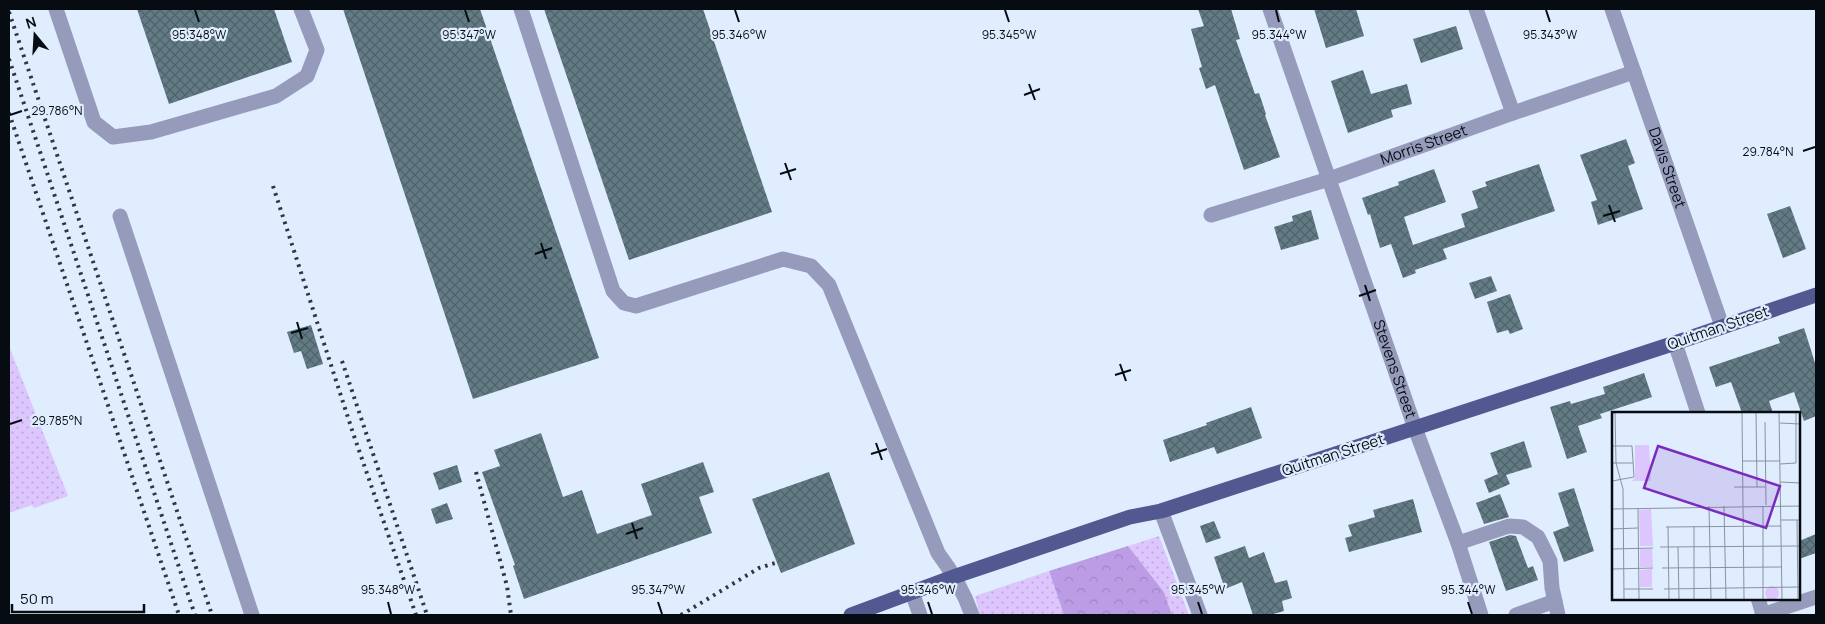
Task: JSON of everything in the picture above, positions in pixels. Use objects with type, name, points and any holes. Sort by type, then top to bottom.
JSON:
[{"type":"main road","name":"Quitman Street","points":[[851,615],[956,576],[1130,517],[1161,511],[1816,295]]},
{"type":"street","points":[[56,9],[94,122],[113,137],[151,132],[276,96],[307,76],[316,50],[301,9]]},
{"type":"street","points":[[521,9],[613,291],[624,303],[636,306],[783,258],[811,266],[829,285],[938,553],[956,576],[972,615]]},
{"type":"street","name":"Stevens Street","points":[[1270,9],[1415,428],[1458,543],[1481,615]]},
{"type":"street","points":[[1476,9],[1513,113]]},
{"type":"street","name":"Davis Street","points":[[1612,9],[1722,326]]},
{"type":"street","name":"Morris Street","points":[[1211,215],[1329,179],[1634,72]]},
{"type":"street","points":[[120,216],[252,615]]},
{"type":"street","points":[[1675,343],[1698,412]]},
{"type":"street","points":[[1161,511],[1200,615]]},
{"type":"street","points":[[1458,543],[1509,526],[1522,527],[1538,537],[1550,561],[1557,608],[1516,615]]},
{"type":"street","points":[[912,592],[920,615]]},
{"type":"street","points":[[1758,599],[1763,615],[1816,597]]},
{"type":"shaded area","points":[[9,346],[68,496],[34,508],[32,505],[9,513]]},
{"type":"shaded area","points":[[1159,536],[1189,615],[1172,615],[1164,592],[1128,546]]},
{"type":"shaded area","points":[[1049,571],[1064,615],[980,615],[975,596]]},
{"type":"green space","points":[[1128,546],[1164,592],[1172,615],[1064,615],[1049,571]]},
{"type":"building","points":[[137,9],[274,9],[292,62],[169,104]]},
{"type":"building","points":[[343,9],[480,9],[599,358],[473,399]]},
{"type":"building","points":[[544,9],[703,9],[772,212],[629,260]]},
{"type":"building","points":[[1198,9],[1231,9],[1240,39],[1236,40],[1255,94],[1259,93],[1280,157],[1244,170],[1215,85],[1206,89],[1199,68],[1202,67],[1191,29],[1204,26]]},
{"type":"building","points":[[1314,9],[1356,9],[1364,36],[1326,48]]},
{"type":"building","points":[[1456,26],[1463,49],[1421,63],[1413,39]]},
{"type":"building","points":[[1363,70],[1371,94],[1407,84],[1412,104],[1391,110],[1393,117],[1348,133],[1331,81]]},
{"type":"building","points":[[1626,139],[1635,163],[1628,166],[1643,209],[1598,225],[1591,202],[1597,200],[1580,155]]},
{"type":"building","points":[[1539,164],[1555,211],[1443,249],[1447,259],[1415,270],[1416,273],[1403,278],[1391,244],[1380,248],[1370,214],[1368,215],[1362,198],[1399,185],[1398,182],[1434,169],[1446,202],[1404,217],[1413,245],[1465,227],[1461,214],[1478,208],[1472,191],[1487,186],[1485,182]]},
{"type":"building","points":[[1790,206],[1806,249],[1783,258],[1767,214]]},
{"type":"building","points":[[1311,210],[1319,239],[1281,250],[1274,227],[1293,221],[1292,216]]},
{"type":"building","points":[[1491,276],[1497,291],[1475,299],[1469,283]]},
{"type":"building","points":[[1510,294],[1523,329],[1510,334],[1508,330],[1497,333],[1487,302]]},
{"type":"building","points":[[311,325],[323,364],[307,369],[301,351],[294,353],[287,332]]},
{"type":"building","points":[[1804,328],[1816,366],[1816,416],[1804,421],[1794,392],[1769,401],[1773,412],[1742,412],[1731,382],[1716,387],[1709,367],[1780,343],[1778,337]]},
{"type":"building","points":[[1644,373],[1652,397],[1600,414],[1602,418],[1578,426],[1587,452],[1567,459],[1550,407],[1570,401],[1571,404],[1605,394],[1603,387]]},
{"type":"building","points":[[1251,407],[1262,438],[1217,454],[1214,447],[1170,462],[1163,440]]},
{"type":"building","points":[[541,433],[563,497],[582,490],[597,534],[652,515],[641,484],[703,462],[714,492],[699,497],[712,533],[524,599],[513,566],[515,565],[482,472],[500,466],[494,450]]},
{"type":"building","points":[[1524,441],[1532,467],[1506,475],[1510,484],[1489,493],[1484,480],[1498,474],[1490,453]]},
{"type":"building","points":[[457,465],[462,482],[439,490],[433,473]]},
{"type":"building","points":[[829,472],[855,544],[781,573],[752,499]]},
{"type":"building","points":[[1574,488],[1594,551],[1564,562],[1553,532],[1569,526],[1558,493]]},
{"type":"building","points":[[1500,494],[1509,517],[1484,524],[1476,503]]},
{"type":"building","points":[[1413,499],[1422,532],[1349,552],[1345,538],[1352,536],[1348,525],[1375,517],[1373,510]]},
{"type":"building","points":[[447,503],[453,519],[436,524],[431,509]]},
{"type":"building","points":[[1214,521],[1221,538],[1206,543],[1200,526]]},
{"type":"building","points":[[1816,534],[1816,553],[1800,559],[1800,541]]},
{"type":"building","points":[[1510,535],[1516,536],[1528,568],[1533,566],[1538,580],[1506,591],[1489,542]]},
{"type":"building","points":[[1245,546],[1249,558],[1264,552],[1275,583],[1287,580],[1292,598],[1282,601],[1284,611],[1270,615],[1253,615],[1242,582],[1225,589],[1214,557]]},
{"type":"railway","points":[[9,12],[212,615]]},
{"type":"railway","points":[[9,59],[195,615]]},
{"type":"railway","points":[[9,113],[179,615]]},
{"type":"railway","points":[[273,186],[353,433],[416,615]]},
{"type":"railway","points":[[342,361],[427,615]]},
{"type":"railway","points":[[476,472],[507,586],[511,615]]},
{"type":"railway","points":[[681,615],[759,568],[775,563]]}]
